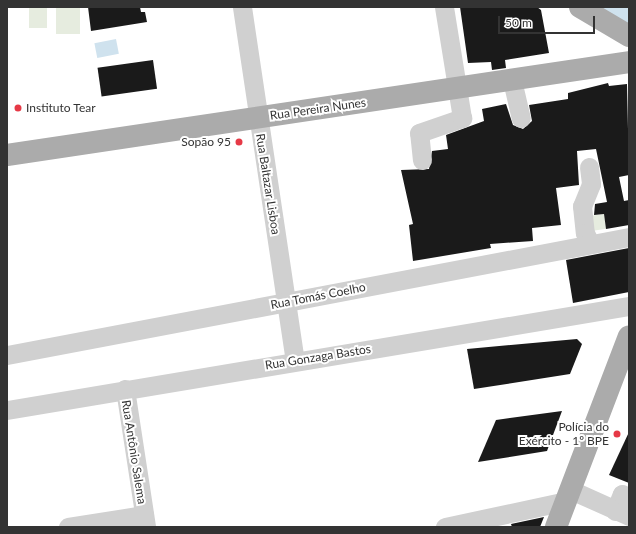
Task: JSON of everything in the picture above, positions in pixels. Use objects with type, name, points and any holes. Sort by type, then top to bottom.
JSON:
[{"type":"main road","points":[[580,7],[629,36]]},
{"type":"main road","name":"Rua Pereira Nunes","points":[[7,155],[629,62]]},
{"type":"main road","points":[[556,527],[629,336]]},
{"type":"street","name":"Rua Baltazar Lisboa","points":[[242,7],[295,361]]},
{"type":"street","points":[[422,160],[419,133],[462,119],[444,7]]},
{"type":"street","points":[[512,80],[521,118]]},
{"type":"street","points":[[589,167],[590,184],[582,206],[585,232],[590,243]]},
{"type":"street","name":"Rua Tomás Coelho","points":[[7,355],[629,236]]},
{"type":"street","name":"Rua Gonzaga Bastos","points":[[7,410],[125,389],[629,306]]},
{"type":"street","name":"Rua Antônio Salema","points":[[68,527],[145,521],[125,389]]},
{"type":"street","points":[[445,527],[568,496],[622,513],[622,494],[629,497]]},
{"type":"shaded area","points":[[29,7],[47,7],[47,28],[29,28]]},
{"type":"shaded area","points":[[56,7],[80,7],[80,34],[56,34]]},
{"type":"shaded area","points":[[604,214],[606,229],[593,231],[591,216]]},
{"type":"water","points":[[116,39],[119,54],[97,58],[94,43]]},
{"type":"building","points":[[88,7],[140,7],[141,12],[145,12],[147,22],[91,31]]},
{"type":"building","points":[[460,7],[537,7],[541,10],[549,53],[505,60],[506,68],[492,70],[491,62],[468,63]]},
{"type":"building","points":[[153,60],[157,89],[102,97],[98,68]]},
{"type":"building","points":[[608,83],[609,86],[627,84],[629,175],[619,177],[624,201],[629,200],[629,225],[606,229],[604,214],[594,215],[595,204],[607,202],[596,149],[577,151],[579,185],[556,188],[561,225],[532,228],[533,241],[490,244],[491,248],[413,261],[409,225],[413,224],[401,170],[429,169],[432,151],[448,149],[446,135],[484,121],[482,109],[506,104],[513,125],[523,129],[532,121],[529,105],[568,99],[568,93]]},
{"type":"building","points":[[629,248],[629,292],[573,303],[566,260]]},
{"type":"building","points":[[577,339],[582,344],[570,374],[474,389],[467,349]]},
{"type":"building","points":[[562,411],[547,451],[478,462],[496,420]]},
{"type":"building","points":[[629,432],[629,483],[609,475]]},
{"type":"building","points":[[544,517],[540,527],[512,527],[511,524]]},
{"type":"waterway","points":[[611,7],[629,17]]},
{"type":"place","name":"Instituto Tear","points":[[18,108]]},
{"type":"place","name":"Sopão 95","points":[[239,142]]},
{"type":"place","name":"Polícia do Exército - 1º BPE","points":[[617,434]]}]
